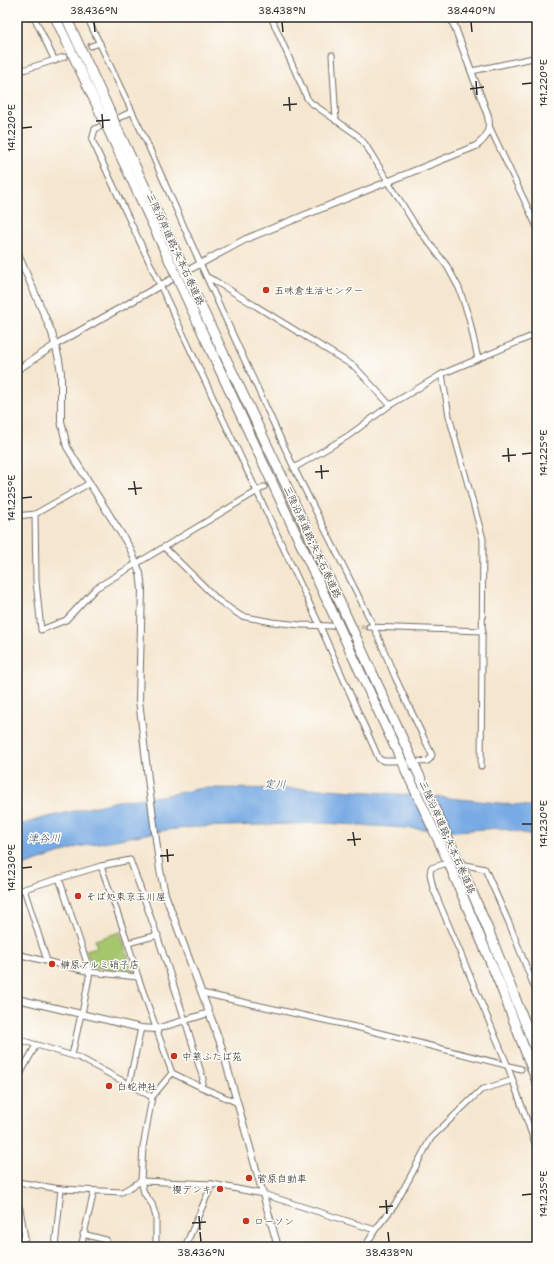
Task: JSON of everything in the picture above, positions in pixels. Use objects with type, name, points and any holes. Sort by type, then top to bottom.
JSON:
[{"type":"highway","name":"三陸沿岸道路;矢本石巻道路","points":[[56,17],[190,281],[417,763],[463,864],[537,1053]]},
{"type":"highway","name":"三陸沿岸道路;矢本石巻道路","points":[[66,17],[105,112]]},
{"type":"highway","name":"三陸沿岸道路;矢本石巻道路","points":[[112,127],[172,268],[446,863],[501,987],[537,1082]]},
{"type":"street","points":[[34,17],[55,61]]},
{"type":"street","points":[[88,17],[131,112],[147,143],[294,468],[372,627],[432,755],[428,761],[417,763]]},
{"type":"street","points":[[271,17],[307,98],[310,102],[357,135],[365,144],[414,223],[447,266],[458,288],[469,318],[478,359]]},
{"type":"street","points":[[450,17],[472,71],[488,116],[490,128],[537,227]]},
{"type":"street","points":[[91,46],[100,43]]},
{"type":"street","points":[[332,55],[336,120]]},
{"type":"street","points":[[472,71],[537,56]]},
{"type":"street","points":[[17,72],[64,57]]},
{"type":"street","points":[[131,112],[95,129],[92,140],[320,626],[378,759],[384,762],[400,763]]},
{"type":"street","points":[[17,370],[55,345],[200,263],[246,239],[476,146],[487,136],[490,128]]},
{"type":"street","points":[[17,252],[52,333],[61,373],[60,411],[62,429],[67,447],[130,548],[137,562],[140,573],[142,590],[139,700],[149,787],[165,894],[221,1045],[278,1247]]},
{"type":"street","points":[[207,277],[215,280],[355,367],[390,405]]},
{"type":"street","points":[[294,468],[348,436],[390,405],[442,374],[537,334]]},
{"type":"street","points":[[442,374],[449,416],[483,539],[481,766]]},
{"type":"street","points":[[17,516],[34,514],[90,483]]},
{"type":"street","points":[[34,514],[36,581],[41,630],[66,620],[96,588],[264,487]]},
{"type":"street","points":[[164,547],[218,600],[241,616],[272,622],[331,626]]},
{"type":"street","points":[[372,627],[483,631]]},
{"type":"street","points":[[17,891],[102,866],[130,860],[158,935],[185,1020],[203,1079],[201,1087]]},
{"type":"street","points":[[446,863],[431,868],[430,874],[433,888],[507,1064],[537,1149]]},
{"type":"street","points":[[463,864],[485,869],[509,923],[537,994]]},
{"type":"street","points":[[102,866],[138,977],[172,1073],[238,1103]]},
{"type":"street","points":[[59,878],[90,972],[72,1055]]},
{"type":"street","points":[[24,889],[47,961]]},
{"type":"street","points":[[128,943],[158,935]]},
{"type":"street","points":[[17,954],[90,972],[138,977]]},
{"type":"street","points":[[202,994],[360,1028],[507,1064],[521,1069]]},
{"type":"street","points":[[17,999],[141,1028],[156,1029],[209,1013]]},
{"type":"street","points":[[129,1084],[141,1028]]},
{"type":"street","points":[[17,1039],[80,1058],[152,1098]]},
{"type":"street","points":[[17,1080],[36,1045]]},
{"type":"street","points":[[156,1247],[156,1217],[152,1204],[144,1193],[141,1181],[143,1147],[152,1098],[172,1073]]},
{"type":"street","points":[[365,1247],[375,1230],[395,1205],[426,1146],[434,1135],[481,1090],[512,1080]]},
{"type":"street","points":[[17,1182],[61,1189],[122,1192],[141,1181],[212,1184],[263,1194],[375,1230]]},
{"type":"street","points":[[185,1247],[212,1184]]},
{"type":"street","points":[[55,1247],[61,1189]]},
{"type":"street","points":[[81,1247],[94,1191]]},
{"type":"street","points":[[17,1209],[20,1209],[25,1238],[17,1239]]},
{"type":"street","points":[[83,1234],[106,1240],[105,1247]]},
{"type":"green space","points":[[120,932],[135,976],[92,967],[86,950],[97,947],[95,940]]},
{"type":"water","name":"津谷川","points":[[203,788],[327,789],[440,797],[537,807],[537,836],[499,828],[455,831],[324,823],[196,827],[167,830],[78,847],[17,868],[17,826],[39,819],[118,801],[162,796]]},
{"type":"tunnel","points":[[264,487],[294,468]]},
{"type":"tunnel","points":[[338,626],[369,627]]},
{"type":"place","name":"五味倉生活センター","points":[[266,290]]},
{"type":"place","name":"そば処東京玉川屋","points":[[78,896]]},
{"type":"place","name":"榊原アルミ硝子店","points":[[52,964]]},
{"type":"place","name":"中華ふたば苑","points":[[174,1056]]},
{"type":"place","name":"白蛇神社","points":[[109,1086]]},
{"type":"place","name":"菅原自動車","points":[[249,1178]]},
{"type":"place","name":"櫻デンキ","points":[[220,1189]]},
{"type":"place","name":"ローソン","points":[[246,1221]]},
{"type":"water label","name":"定川","points":[[275,784]]}]
